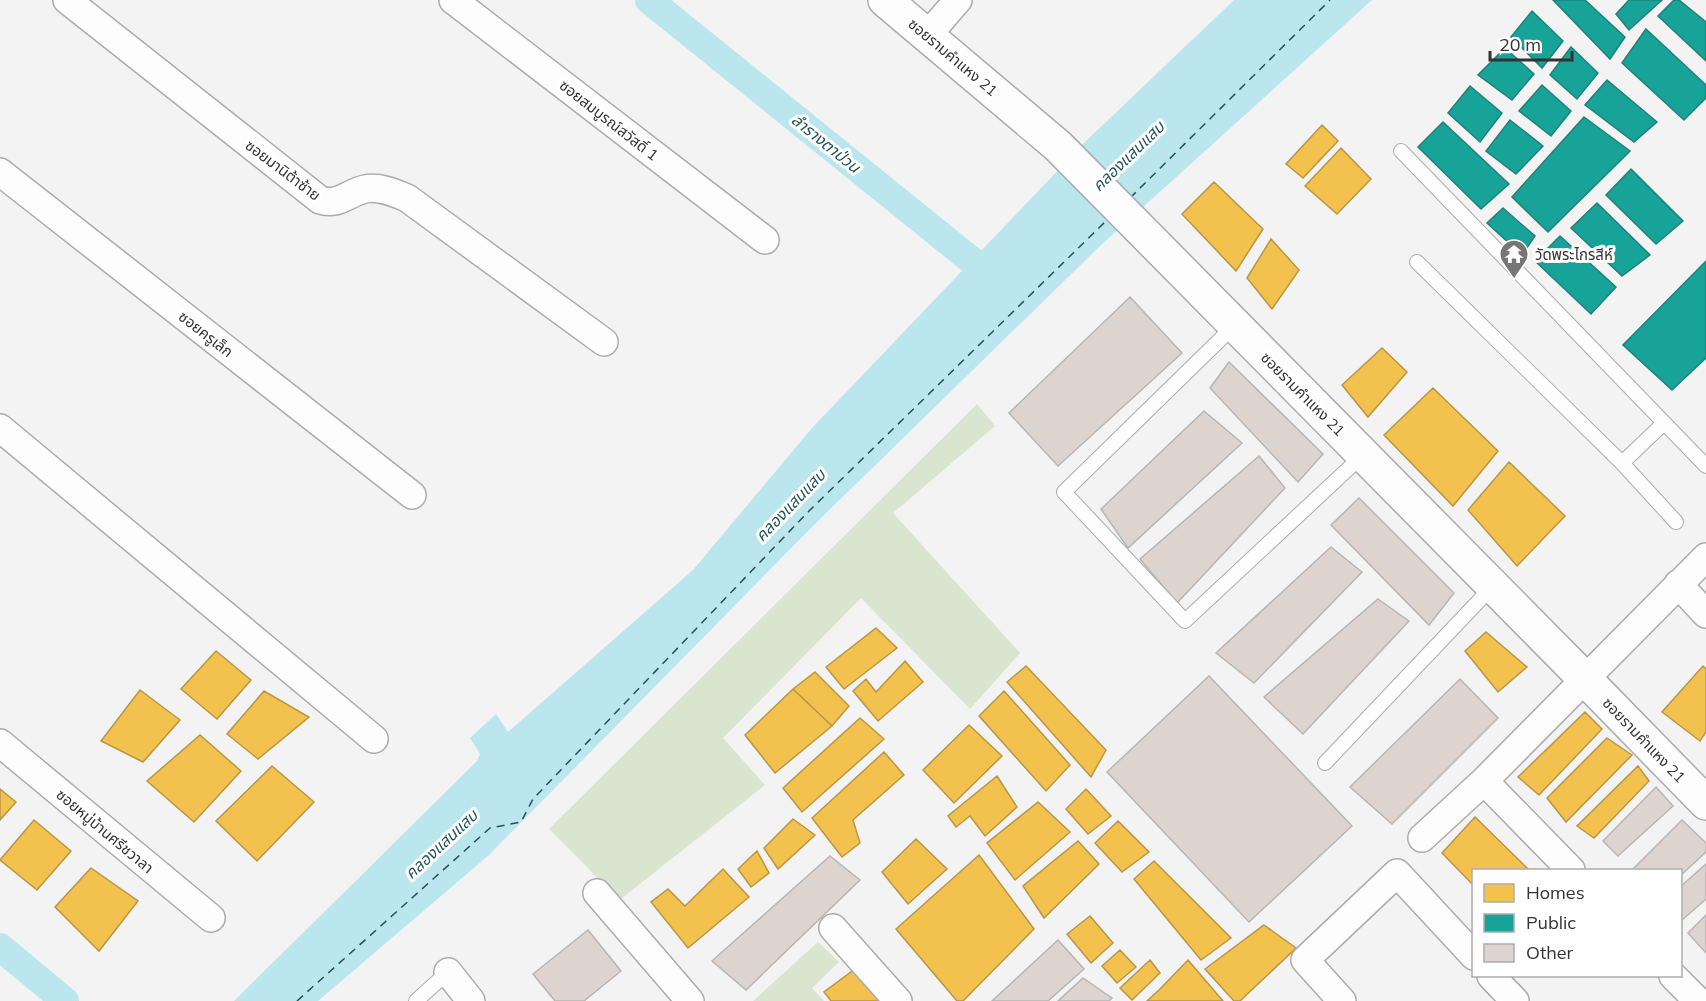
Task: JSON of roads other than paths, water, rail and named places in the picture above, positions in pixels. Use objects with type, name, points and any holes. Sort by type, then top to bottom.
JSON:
[{"type":"street","name":"ซอยมานิต้าซ้าย","points":[[67,0],[320,200],[338,201],[364,189],[389,191],[407,198],[604,342]]},
{"type":"street","name":"ซอยสมบูรณ์สวัสดิ์ 1","points":[[453,0],[765,240]]},
{"type":"street","name":"ซอยรามคำแหง 21","points":[[885,0],[1045,133],[1586,679],[1706,804]]},
{"type":"street","points":[[927,36],[958,0]]},
{"type":"street","name":"ซอยครูเล็ก","points":[[0,172],[412,495]]},
{"type":"street","points":[[0,428],[374,739]]},
{"type":"street","points":[[1422,838],[1484,781],[1706,558]]},
{"type":"street","points":[[1678,584],[1706,614]]},
{"type":"street","name":"ซอยหมู่บ้านศรีชวาลา","points":[[0,743],[211,918]]},
{"type":"street","points":[[1484,781],[1570,869]]},
{"type":"street","points":[[1342,1001],[1305,960],[1397,873],[1472,955]]},
{"type":"street","points":[[597,893],[690,1001]]},
{"type":"street","points":[[833,928],[898,1001]]},
{"type":"street","points":[[447,972],[471,1001]]},
{"type":"street","points":[[1493,977],[1515,1001]]},
{"type":"street","points":[[1675,977],[1698,1001]]},
{"type":"lane","points":[[1401,151],[1706,466]]},
{"type":"lane","points":[[1417,262],[1622,463],[1676,522]]},
{"type":"lane","points":[[1235,325],[1064,492],[1185,621],[1363,455]]},
{"type":"lane","points":[[1622,463],[1664,423]]},
{"type":"lane","points":[[1325,763],[1493,586]]},
{"type":"lane","points":[[416,1001],[447,972]]},
{"type":"water","name":"คลองแสนแสบ","points":[[1234,0],[1372,0],[1100,246],[818,521],[489,855],[318,1001],[234,1001],[477,761],[480,754],[470,738],[496,714],[508,732],[693,570],[812,428],[1086,141]]},
{"type":"waterway","name":"ลำรางตาป่วน","points":[[649,0],[1002,285]]},
{"type":"waterway","points":[[0,947],[65,1001]]},
{"type":"place","name":"วัดพระไกรสีห์","points":[[1514,280]]}]
